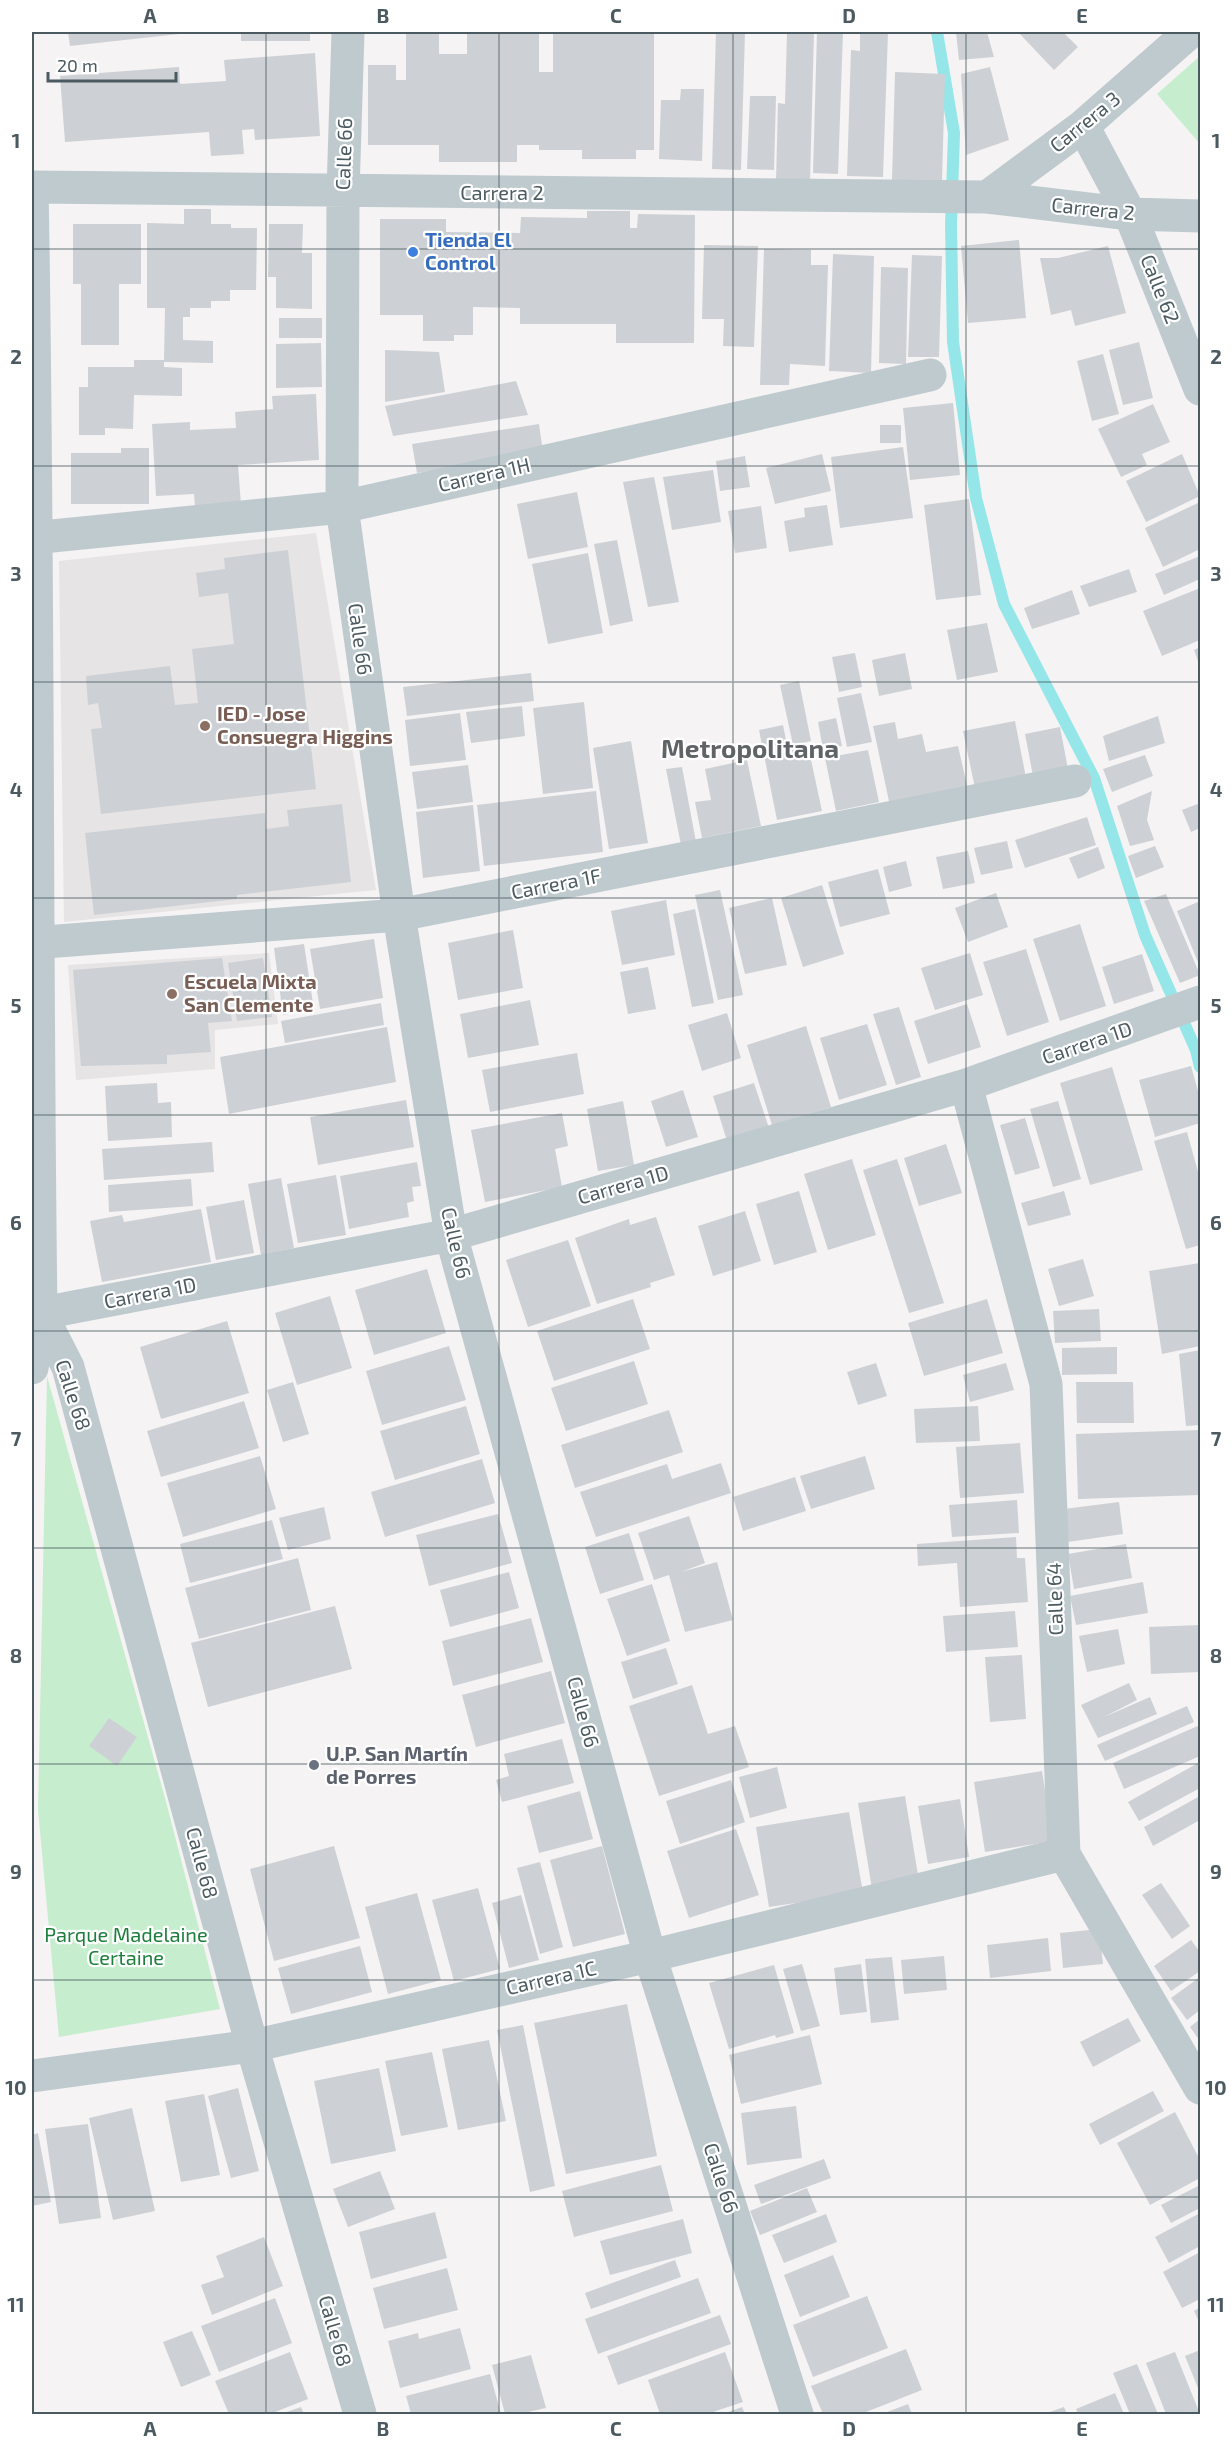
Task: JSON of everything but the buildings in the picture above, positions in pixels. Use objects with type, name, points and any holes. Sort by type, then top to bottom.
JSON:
[{"type":"street","name":"Calle 66","points":[[348,32],[343,192],[342,507],[399,915],[451,1235],[650,1956],[797,2415]]},
{"type":"street","name":"Carrera 3","points":[[979,198],[1091,119],[1190,32]]},
{"type":"street","name":"Calle 62","points":[[1091,119],[1200,389]]},
{"type":"street","name":"Carrera 2","points":[[32,187],[979,198],[1130,214],[1200,216]]},
{"type":"street","name":"Calle 68","points":[[32,187],[36,1315],[32,1368]]},
{"type":"street","name":"Carrera 1H","points":[[34,538],[342,507],[930,375]]},
{"type":"street","name":"Carrera 1F","points":[[34,943],[399,915],[1075,781]]},
{"type":"street","name":"Carrera 1D","points":[[36,1315],[451,1235],[966,1085],[1182,1009]]},
{"type":"street","name":"Calle 64","points":[[966,1085],[1046,1384],[1065,1854],[1200,2088]]},
{"type":"street","name":"Calle 68","points":[[36,1315],[68,1367],[252,2046],[360,2415]]},
{"type":"street","name":"Carrera 1C","points":[[32,2076],[252,2046],[650,1956],[1065,1854]]},
{"type":"shaded area","name":"IED - Jose Consuegra Higgins","points":[[316,533],[376,890],[64,922],[59,561]]},
{"type":"shaded area","name":"Escuela Mixta San Clemente","points":[[269,953],[278,1024],[215,1030],[215,1069],[76,1080],[68,965]]},
{"type":"green space","points":[[1200,56],[1200,144],[1157,94]]},
{"type":"green space","name":"Parque Madelaine Certaine","points":[[47,1376],[165,1798],[220,2009],[59,2037],[38,1810]]},
{"type":"waterway","points":[[937,32],[954,133],[951,225],[953,342],[976,498],[1004,604],[1094,778],[1145,935],[1196,1050],[1200,1067]]},
{"type":"place","name":"Tienda El Control","points":[[413,252]]},
{"type":"place","name":"IED - Jose Consuegra Higgins","points":[[205,726]]},
{"type":"place","name":"Escuela Mixta San Clemente","points":[[172,994]]},
{"type":"place","name":"U.P. San Martín de Porres","points":[[314,1765]]},
{"type":"district","name":"Metropolitana","points":[[750,749]]}]
